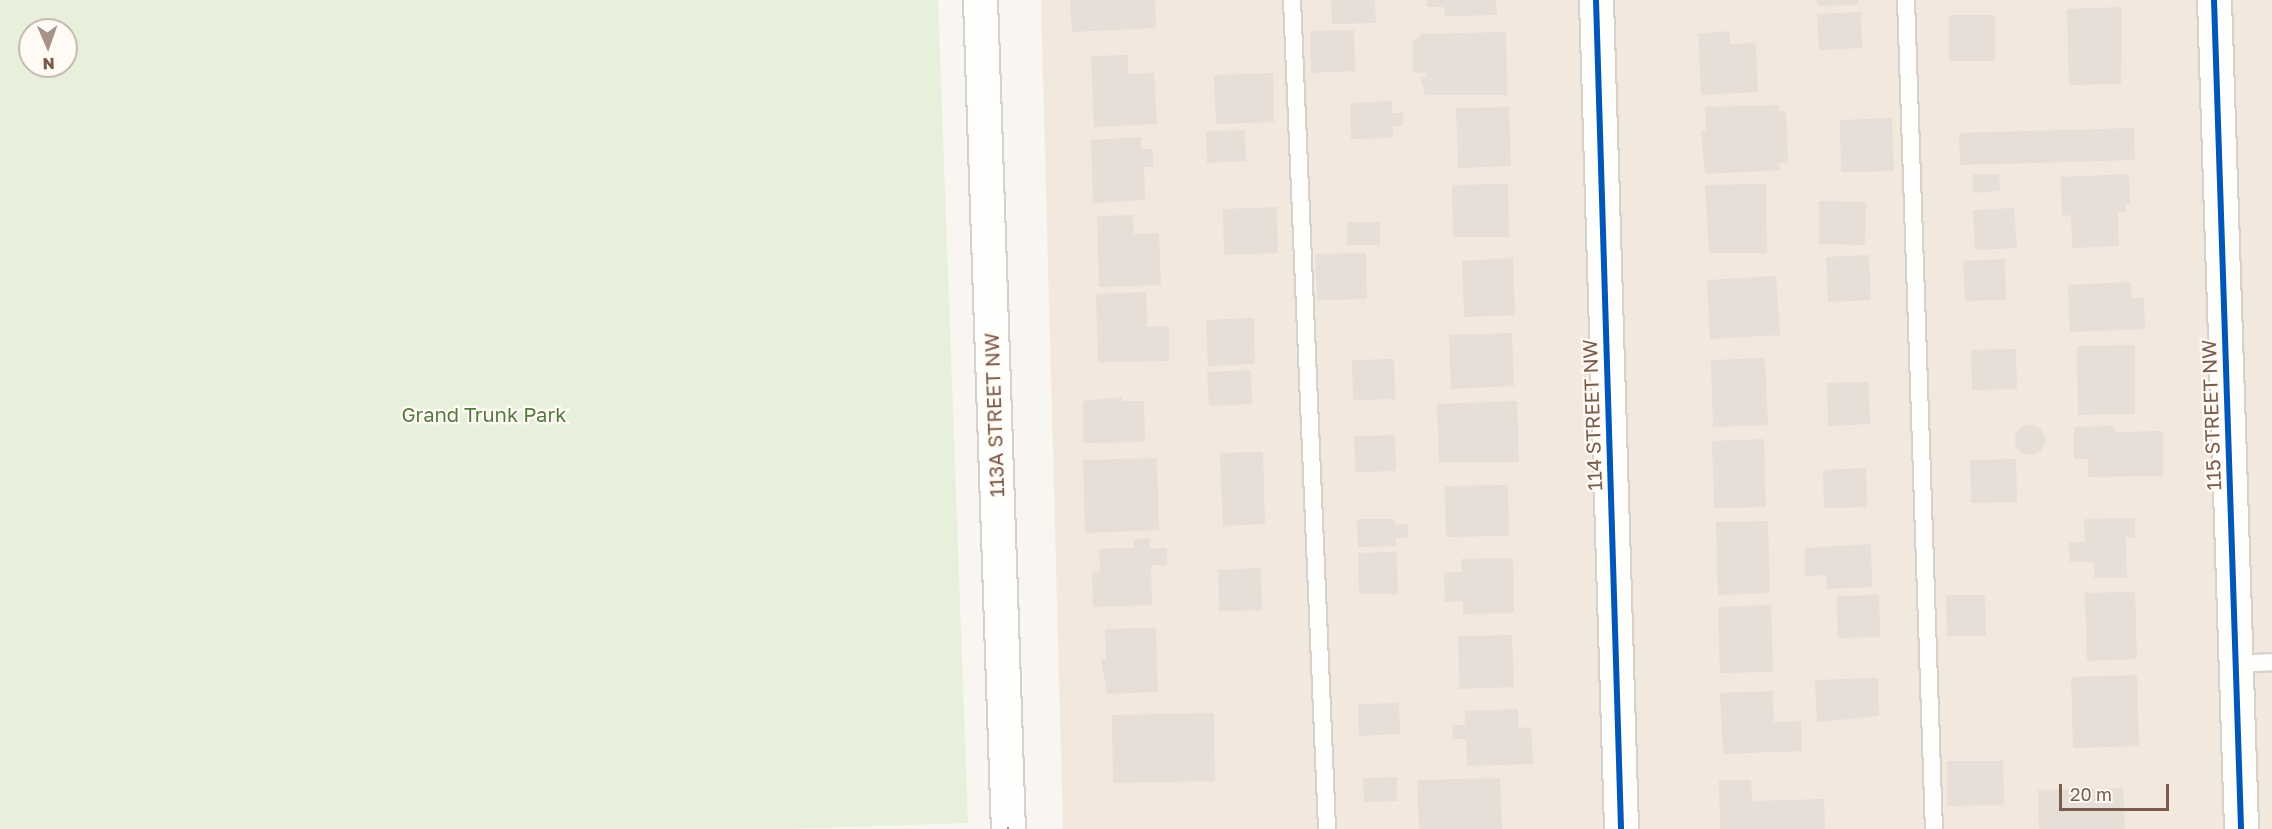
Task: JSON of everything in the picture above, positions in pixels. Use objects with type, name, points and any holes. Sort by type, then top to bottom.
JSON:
[{"type":"street","name":"113A STREET NW","points":[[980,0],[1008,829]]},
{"type":"street","name":"114 STREET NW","points":[[1596,0],[1621,829]]},
{"type":"street","name":"115 STREET NW","points":[[2214,0],[2241,829]]},
{"type":"lane","points":[[1292,0],[1327,829]]},
{"type":"lane","points":[[1906,0],[1934,829]]},
{"type":"lane","points":[[2235,664],[2272,662]]},
{"type":"shaded area","points":[[1041,0],[2272,0],[2272,829],[1063,829]]},
{"type":"green space","name":"Grand Trunk Park","points":[[0,0],[938,0],[968,823],[788,829],[0,829]]},
{"type":"building","points":[[1070,0],[1155,0],[1156,28],[1072,32]]},
{"type":"building","points":[[1331,0],[1375,0],[1376,23],[1332,24]]},
{"type":"building","points":[[1427,0],[1496,0],[1497,15],[1445,16],[1444,7],[1427,7]]},
{"type":"building","points":[[1817,0],[1858,0],[1858,5],[1818,6]]},
{"type":"building","points":[[2122,7],[2121,84],[2069,85],[2067,9]]},
{"type":"building","points":[[1861,12],[1862,48],[1819,50],[1817,14]]},
{"type":"building","points":[[1949,15],[1995,15],[1995,61],[1949,61]]},
{"type":"building","points":[[1354,30],[1355,71],[1311,73],[1310,31]]},
{"type":"building","points":[[1730,31],[1730,44],[1756,43],[1758,92],[1701,95],[1698,34]]},
{"type":"building","points":[[1506,32],[1507,95],[1425,95],[1420,77],[1426,77],[1426,73],[1413,73],[1413,42],[1422,34]]},
{"type":"building","points":[[1128,55],[1128,74],[1154,73],[1157,124],[1094,127],[1091,56]]},
{"type":"building","points":[[1273,73],[1274,122],[1216,124],[1214,75]]},
{"type":"building","points":[[1392,101],[1392,113],[1403,113],[1403,126],[1393,126],[1393,138],[1351,139],[1350,103]]},
{"type":"building","points":[[1778,105],[1778,111],[1786,111],[1788,163],[1779,163],[1780,170],[1705,174],[1701,131],[1706,130],[1705,107]]},
{"type":"building","points":[[1509,107],[1511,166],[1458,168],[1456,108]]},
{"type":"building","points":[[1892,118],[1894,171],[1841,172],[1840,120]]},
{"type":"building","points":[[2134,128],[2135,160],[1960,165],[1959,133]]},
{"type":"building","points":[[1245,130],[1246,161],[1207,163],[1206,131]]},
{"type":"building","points":[[1141,137],[1141,149],[1153,149],[1153,167],[1144,167],[1145,200],[1093,203],[1091,140]]},
{"type":"building","points":[[1973,174],[1999,174],[2000,191],[1973,193]]},
{"type":"building","points":[[2129,174],[2130,204],[2126,205],[2126,212],[2118,212],[2119,246],[2072,248],[2071,215],[2062,216],[2061,177]]},
{"type":"building","points":[[1508,184],[1509,237],[1453,237],[1452,185]]},
{"type":"building","points":[[1766,184],[1767,253],[1709,253],[1705,185]]},
{"type":"building","points":[[1819,201],[1866,202],[1865,245],[1819,244]]},
{"type":"building","points":[[1277,207],[1278,253],[1224,255],[1223,209]]},
{"type":"building","points":[[2014,208],[2017,248],[1975,250],[1973,210]]},
{"type":"building","points":[[1133,215],[1134,234],[1159,233],[1161,285],[1099,287],[1097,216]]},
{"type":"building","points":[[1347,222],[1380,222],[1380,245],[1347,245]]},
{"type":"building","points":[[1366,253],[1367,299],[1317,300],[1315,254]]},
{"type":"building","points":[[1869,255],[1871,300],[1828,302],[1826,257]]},
{"type":"building","points":[[1513,258],[1515,315],[1464,317],[1462,261]]},
{"type":"building","points":[[2005,259],[2006,300],[1965,301],[1963,261]]},
{"type":"building","points":[[1776,276],[1780,335],[1710,339],[1707,280]]},
{"type":"building","points":[[2131,282],[2131,298],[2144,298],[2145,329],[2070,332],[2068,285]]},
{"type":"building","points":[[1146,292],[1147,327],[1169,326],[1169,361],[1098,362],[1096,294]]},
{"type":"building","points":[[1254,318],[1255,364],[1208,366],[1206,320]]},
{"type":"building","points":[[1512,333],[1514,386],[1451,389],[1449,335]]},
{"type":"building","points":[[2135,345],[2135,414],[2078,415],[2077,346]]},
{"type":"building","points":[[2016,349],[2017,389],[1972,390],[1971,350]]},
{"type":"building","points":[[1765,358],[1768,425],[1713,427],[1711,360]]},
{"type":"building","points":[[1394,359],[1395,399],[1353,400],[1352,360]]},
{"type":"building","points":[[1251,370],[1252,404],[1209,406],[1207,372]]},
{"type":"building","points":[[1869,382],[1870,424],[1828,426],[1827,383]]},
{"type":"building","points":[[1122,397],[1122,401],[1144,401],[1145,442],[1083,443],[1083,401]]},
{"type":"building","points":[[1517,401],[1519,462],[1439,462],[1437,404]]},
{"type":"building","points":[[2030,425],[2041,429],[2045,440],[2041,451],[2030,455],[2019,451],[2015,440],[2019,429]]},
{"type":"building","points":[[2114,426],[2115,432],[2163,431],[2163,476],[2088,477],[2088,459],[2074,459],[2074,427]]},
{"type":"building","points":[[1395,435],[1396,471],[1355,472],[1354,436]]},
{"type":"building","points":[[1764,439],[1766,507],[1714,508],[1712,441]]},
{"type":"building","points":[[1263,452],[1265,524],[1223,526],[1220,453]]},
{"type":"building","points":[[1157,458],[1159,530],[1085,533],[1083,460]]},
{"type":"building","points":[[2016,459],[2017,502],[1971,503],[1970,460]]},
{"type":"building","points":[[1866,468],[1867,507],[1824,508],[1823,470]]},
{"type":"building","points":[[1508,485],[1509,536],[1446,537],[1445,486]]},
{"type":"building","points":[[2135,518],[2135,538],[2126,537],[2127,578],[2094,578],[2094,562],[2070,562],[2069,542],[2085,542],[2084,519]]},
{"type":"building","points":[[1357,519],[1395,519],[1395,525],[1408,524],[1408,538],[1396,538],[1396,546],[1358,547]]},
{"type":"building","points":[[1768,521],[1770,593],[1718,595],[1716,522]]},
{"type":"building","points":[[1150,538],[1150,549],[1167,548],[1167,565],[1151,565],[1152,605],[1093,607],[1092,572],[1100,573],[1099,549],[1134,548],[1134,539]]},
{"type":"building","points":[[1871,544],[1872,587],[1827,589],[1826,575],[1805,576],[1805,548]]},
{"type":"building","points":[[1397,552],[1398,594],[1359,594],[1358,553]]},
{"type":"building","points":[[1513,558],[1514,613],[1463,614],[1463,601],[1445,602],[1444,573],[1462,572],[1461,559]]},
{"type":"building","points":[[1261,568],[1262,610],[1219,611],[1218,570]]},
{"type":"building","points":[[2135,592],[2137,659],[2087,661],[2085,593]]},
{"type":"building","points":[[1879,595],[1880,637],[1838,638],[1837,596]]},
{"type":"building","points":[[1946,595],[1985,595],[1986,636],[1947,636]]},
{"type":"building","points":[[1771,605],[1773,672],[1720,673],[1718,607]]},
{"type":"building","points":[[1156,628],[1158,692],[1107,694],[1101,659],[1106,659],[1105,629]]},
{"type":"building","points":[[1512,635],[1514,687],[1459,689],[1458,636]]},
{"type":"building","points":[[2137,675],[2139,746],[2073,748],[2071,677]]},
{"type":"building","points":[[1878,678],[1879,716],[1817,722],[1815,680]]},
{"type":"building","points":[[1773,691],[1774,722],[1801,721],[1802,751],[1723,754],[1720,693]]},
{"type":"building","points":[[1399,703],[1400,734],[1359,736],[1358,704]]},
{"type":"building","points":[[1518,709],[1518,728],[1531,727],[1533,764],[1467,766],[1466,739],[1453,739],[1452,725],[1465,725],[1465,711]]},
{"type":"building","points":[[1214,713],[1215,781],[1113,783],[1112,715]]},
{"type":"building","points":[[1947,761],[2003,761],[2004,805],[1947,806]]},
{"type":"building","points":[[1397,777],[1397,801],[1364,802],[1363,778]]},
{"type":"building","points":[[1500,778],[1502,829],[1419,829],[1417,780]]},
{"type":"building","points":[[1719,780],[1751,780],[1752,801],[1824,799],[1825,829],[1720,829]]},
{"type":"building","points":[[2123,788],[2125,829],[2039,829],[2038,790]]},
{"type":"cycle path","points":[[1596,0],[1621,829]]},
{"type":"cycle path","points":[[2214,0],[2241,829]]}]
